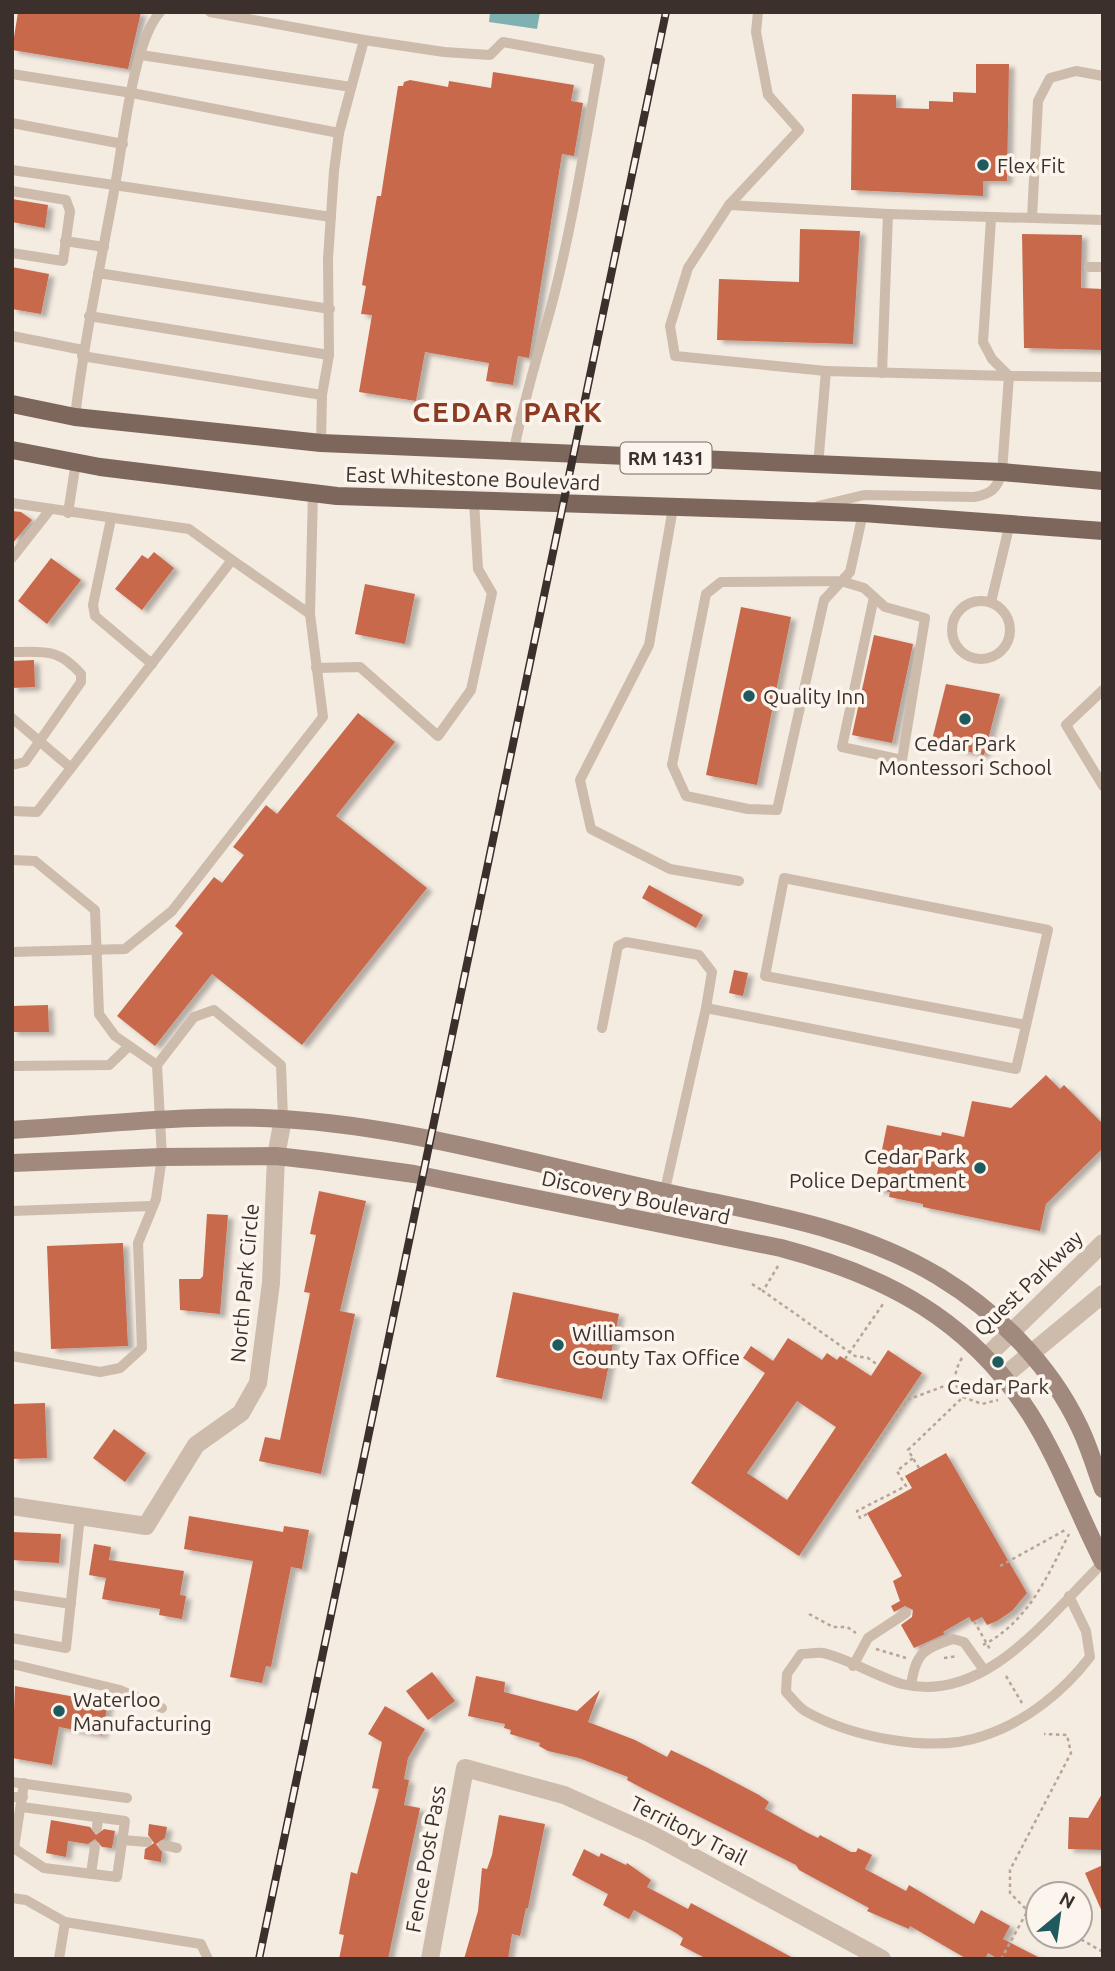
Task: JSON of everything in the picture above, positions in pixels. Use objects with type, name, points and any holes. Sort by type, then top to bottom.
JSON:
[{"type":"main road","name":"East Whitestone Boulevard","points":[[18,403],[75,417],[321,443],[1002,472],[1103,481]]},
{"type":"main road","name":"East Whitestone Boulevard","points":[[12,450],[76,462],[313,492],[474,501],[863,513],[1103,531]]},
{"type":"street","name":"Discovery Boulevard","points":[[12,1130],[283,1119],[455,1145],[851,1234],[938,1276],[1011,1332],[1054,1383],[1079,1426],[1103,1489]]},
{"type":"street","name":"North Park Circle","points":[[12,1506],[146,1526],[196,1445],[223,1429],[241,1413],[258,1383],[271,1283],[276,1156],[283,1119]]},
{"type":"street","name":"Discovery Boulevard","points":[[12,1163],[276,1156],[414,1174],[781,1248],[833,1262],[874,1278],[918,1301],[953,1327],[1004,1376],[1054,1458],[1103,1562]]},
{"type":"street","name":"Quest Parkway","points":[[986,1357],[1103,1243]]},
{"type":"street","points":[[1004,1376],[1103,1294]]},
{"type":"street","name":"Fence Post Pass","points":[[430,1959],[465,1768]]},
{"type":"street","name":"Territory Trail","points":[[465,1768],[564,1795],[651,1834],[882,1959]]},
{"type":"lane","points":[[75,417],[82,353],[132,93],[148,26],[160,12]]},
{"type":"lane","points":[[210,12],[444,52],[490,55],[503,43],[600,60],[572,217],[550,311],[524,396],[514,450]]},
{"type":"lane","points":[[758,12],[756,32],[768,95],[799,130],[729,205],[688,268],[670,326],[674,356],[826,371],[1103,377]]},
{"type":"lane","points":[[321,443],[322,394],[329,355],[331,217],[339,133],[364,40]]},
{"type":"lane","points":[[141,55],[351,87]]},
{"type":"lane","points":[[1032,218],[1038,102],[1050,78],[1076,71],[1103,76]]},
{"type":"lane","points":[[12,74],[132,93],[339,133]]},
{"type":"lane","points":[[12,123],[123,144]]},
{"type":"lane","points":[[12,170],[331,217]]},
{"type":"lane","points":[[12,191],[66,200],[70,211],[63,261],[12,253]]},
{"type":"lane","points":[[729,205],[991,219],[1103,220]]},
{"type":"lane","points":[[882,373],[888,214]]},
{"type":"lane","points":[[789,512],[864,495],[974,497],[990,494],[999,483],[1009,376],[992,359],[983,342],[991,219]]},
{"type":"lane","points":[[65,241],[104,247]]},
{"type":"lane","points":[[1089,267],[1103,267]]},
{"type":"lane","points":[[98,273],[330,309]]},
{"type":"lane","points":[[89,316],[329,355]]},
{"type":"lane","points":[[12,336],[82,353],[322,394]]},
{"type":"lane","points":[[818,466],[826,371]]},
{"type":"lane","points":[[68,513],[76,462]]},
{"type":"lane","points":[[12,953],[125,949],[172,911],[323,716],[310,614],[313,492]]},
{"type":"lane","points":[[316,668],[360,667],[438,736],[471,690],[492,593],[478,569],[474,501]]},
{"type":"lane","points":[[12,503],[49,511],[189,530],[310,614]]},
{"type":"lane","points":[[673,508],[649,645],[580,780],[591,829],[670,869],[739,881]]},
{"type":"lane","points":[[12,558],[49,511]]},
{"type":"lane","points":[[863,513],[850,572],[841,581],[824,600],[777,810],[748,809],[686,796],[671,765],[706,594],[721,582],[841,581],[864,588],[874,597],[885,607],[925,618],[902,760],[842,747],[874,597]]},
{"type":"lane","points":[[111,519],[93,605],[94,616],[152,664]]},
{"type":"lane","points":[[991,602],[1010,523]]},
{"type":"lane","points":[[12,811],[37,812],[232,560]]},
{"type":"lane","points":[[972,602],[991,602],[1006,614],[1010,623],[1008,642],[995,656],[986,659],[967,656],[954,641],[952,632],[956,614],[972,602]]},
{"type":"lane","points":[[12,652],[50,652],[64,656],[81,674],[81,682],[25,762],[12,765]]},
{"type":"lane","points":[[1103,690],[1066,725],[1103,786]]},
{"type":"lane","points":[[12,718],[71,768]]},
{"type":"lane","points":[[12,860],[35,861],[90,903],[95,910],[99,1014],[104,1025],[157,1065]]},
{"type":"lane","points":[[706,1008],[1016,1069],[1048,930],[784,878],[765,976],[1026,1025]]},
{"type":"lane","points":[[602,1028],[618,946],[626,942],[699,955],[712,972],[657,1225]]},
{"type":"lane","points":[[12,1356],[100,1372],[120,1368],[142,1348],[138,1243],[160,1182],[162,1157],[157,1065],[194,1017],[214,1010],[281,1065],[283,1119]]},
{"type":"lane","points":[[12,1066],[108,1065],[129,1046]]},
{"type":"lane","points":[[12,1210],[151,1206]]},
{"type":"lane","points":[[12,1637],[66,1647],[80,1516]]},
{"type":"lane","points":[[1069,1596],[1086,1631],[1090,1657],[1074,1677],[1026,1717],[981,1737],[932,1744],[861,1735],[803,1710],[786,1692],[787,1674],[801,1654],[823,1653],[911,1685],[954,1683],[998,1663],[1041,1630],[1069,1596],[1103,1562]]},
{"type":"lane","points":[[12,1595],[71,1604]]},
{"type":"lane","points":[[853,1666],[868,1638],[906,1613]]},
{"type":"lane","points":[[911,1685],[914,1663],[919,1656],[953,1639],[964,1642],[984,1670]]},
{"type":"lane","points":[[12,1664],[120,1690],[162,1708]]},
{"type":"lane","points":[[12,1782],[127,1798]]},
{"type":"lane","points":[[18,1805],[98,1823],[125,1821],[117,1877],[44,1868],[13,1848],[18,1805],[24,1783]]},
{"type":"lane","points":[[122,1840],[146,1842]]},
{"type":"lane","points":[[163,1845],[177,1847]]},
{"type":"lane","points":[[91,1874],[95,1846]]},
{"type":"lane","points":[[12,1898],[26,1900],[65,1922],[201,1944],[208,1959]]},
{"type":"lane","points":[[59,1959],[65,1922]]},
{"type":"path","points":[[763,1291],[778,1266]]},
{"type":"path","points":[[752,1284],[849,1352],[878,1365]]},
{"type":"path","points":[[845,1359],[885,1301]]},
{"type":"path","points":[[962,1359],[955,1369],[955,1382],[963,1397],[982,1404],[998,1400]]},
{"type":"path","points":[[856,1475],[907,1400],[955,1382]]},
{"type":"path","points":[[919,1468],[908,1450],[963,1397]]},
{"type":"path","points":[[867,1514],[860,1518],[858,1511],[906,1486],[897,1471],[913,1458]]},
{"type":"path","points":[[1000,1566],[1067,1528]]},
{"type":"path","points":[[977,1648],[1012,1626],[1036,1597],[1069,1534]]},
{"type":"path","points":[[809,1614],[836,1628],[847,1627],[861,1637]]},
{"type":"path","points":[[974,1621],[993,1654]]},
{"type":"path","points":[[876,1649],[907,1658]]},
{"type":"path","points":[[1006,1676],[1022,1703]]},
{"type":"path","points":[[1024,1906],[1010,1893],[1010,1870],[1071,1753],[1067,1735],[1045,1734]]},
{"type":"path","points":[[1002,1959],[1024,1918]]},
{"type":"water","points":[[490,12],[540,12],[537,29],[489,22]]},
{"type":"building","points":[[18,12],[141,12],[128,69],[12,50]]},
{"type":"building","points":[[976,64],[1009,64],[1007,181],[983,181],[983,196],[851,190],[852,94],[896,95],[896,108],[929,109],[929,101],[953,102],[953,92],[976,93]]},
{"type":"building","points":[[493,72],[574,85],[571,101],[583,103],[574,156],[562,154],[529,358],[518,356],[513,385],[486,381],[489,363],[425,352],[416,401],[359,392],[372,315],[361,314],[366,286],[362,285],[377,196],[381,196],[398,86],[403,86],[404,82],[410,80],[448,87],[449,81],[491,88]]},
{"type":"building","points":[[12,199],[48,205],[45,228],[12,222]]},
{"type":"building","points":[[800,229],[860,231],[853,344],[717,340],[719,279],[799,282]]},
{"type":"building","points":[[1022,234],[1082,235],[1081,288],[1103,289],[1103,350],[1024,348]]},
{"type":"building","points":[[12,267],[49,274],[41,314],[12,309]]},
{"type":"building","points":[[12,511],[21,512],[32,520],[12,544]]},
{"type":"building","points":[[154,552],[174,568],[142,610],[115,589],[142,555],[148,559]]},
{"type":"building","points":[[51,558],[81,580],[47,624],[18,601]]},
{"type":"building","points":[[365,584],[415,594],[405,644],[355,634]]},
{"type":"building","name":"Quality Inn","points":[[741,607],[791,617],[757,785],[706,775]]},
{"type":"building","points":[[874,635],[913,644],[892,743],[852,735]]},
{"type":"building","points":[[34,660],[35,687],[12,688],[12,661]]},
{"type":"building","name":"Cedar Park Montessori School","points":[[946,684],[1000,694],[984,755],[931,744]]},
{"type":"building","points":[[358,713],[395,742],[336,816],[427,888],[302,1045],[212,974],[155,1046],[117,1016],[183,933],[175,926],[214,877],[222,883],[244,855],[233,847],[266,805],[277,814]]},
{"type":"building","points":[[649,885],[703,915],[696,928],[642,898]]},
{"type":"building","points":[[734,970],[748,973],[743,996],[729,993]]},
{"type":"building","points":[[48,1005],[49,1032],[12,1032],[12,1006]]},
{"type":"building","name":"Cedar Park Police Department","points":[[1046,1075],[1060,1089],[1064,1085],[1103,1124],[1103,1148],[1046,1204],[1040,1231],[923,1207],[923,1204],[889,1197],[890,1192],[874,1189],[887,1125],[941,1136],[942,1132],[964,1137],[972,1101],[1011,1108]]},
{"type":"building","points":[[319,1191],[366,1201],[340,1311],[355,1314],[321,1474],[259,1461],[265,1437],[280,1440],[310,1293],[304,1292],[316,1235],[310,1234]]},
{"type":"building","points":[[207,1214],[228,1215],[220,1314],[180,1310],[179,1279],[200,1279],[203,1276]]},
{"type":"building","points":[[123,1243],[128,1346],[51,1349],[47,1246]]},
{"type":"building","name":"Williamson County Tax Office","points":[[513,1292],[619,1314],[602,1399],[496,1377]]},
{"type":"building","points":[[788,1338],[822,1360],[827,1353],[837,1360],[840,1356],[871,1376],[888,1350],[922,1373],[799,1556],[691,1483],[765,1373],[743,1358],[751,1346],[773,1361]],"holes":[[[797,1401],[836,1427],[787,1500],[747,1473]]]},
{"type":"building","points":[[45,1403],[47,1458],[12,1459],[12,1404]]},
{"type":"building","points":[[114,1429],[146,1453],[125,1482],[93,1458]]},
{"type":"building","points":[[946,1453],[1027,1593],[1012,1611],[997,1621],[987,1625],[982,1617],[972,1622],[969,1617],[943,1632],[945,1634],[914,1648],[901,1625],[912,1617],[913,1610],[905,1606],[894,1612],[891,1606],[900,1601],[893,1581],[902,1576],[867,1513],[912,1488],[905,1476]]},
{"type":"building","points":[[189,1516],[283,1532],[284,1526],[309,1530],[302,1569],[291,1567],[271,1667],[266,1666],[262,1683],[230,1677],[253,1561],[184,1549]]},
{"type":"building","points":[[12,1532],[61,1534],[59,1563],[12,1560]]},
{"type":"building","points":[[94,1544],[111,1547],[109,1560],[184,1571],[180,1595],[186,1596],[182,1619],[159,1615],[160,1609],[102,1599],[106,1578],[89,1575]]},
{"type":"building","points":[[432,1672],[455,1701],[428,1720],[406,1691]]},
{"type":"building","points":[[476,1676],[505,1682],[504,1692],[577,1711],[600,1690],[588,1722],[635,1740],[667,1757],[671,1750],[706,1767],[759,1795],[769,1802],[765,1809],[806,1832],[818,1838],[820,1835],[851,1852],[856,1852],[858,1848],[872,1855],[865,1869],[906,1891],[909,1885],[974,1924],[981,1910],[1010,1926],[1003,1939],[1042,1959],[998,1959],[988,1953],[985,1959],[967,1959],[910,1926],[909,1929],[867,1911],[869,1908],[799,1870],[796,1865],[642,1788],[627,1780],[628,1777],[579,1758],[548,1751],[539,1746],[540,1743],[510,1734],[511,1730],[504,1728],[505,1724],[468,1716]]},
{"type":"building","name":"Waterloo Manufacturing","points":[[15,1686],[108,1703],[102,1735],[59,1727],[52,1765],[12,1758]]},
{"type":"building","points":[[385,1706],[425,1729],[408,1758],[404,1779],[409,1780],[404,1805],[420,1808],[388,1959],[339,1959],[344,1935],[339,1934],[351,1872],[357,1874],[379,1789],[372,1788],[382,1742],[368,1734]]},
{"type":"building","points":[[1103,1792],[1103,1850],[1068,1849],[1069,1817],[1088,1818]]},
{"type":"building","points":[[499,1815],[545,1824],[528,1908],[520,1936],[512,1934],[508,1959],[464,1959],[478,1911],[482,1868],[487,1869],[492,1855]]},
{"type":"building","points":[[51,1820],[90,1827],[96,1835],[104,1829],[115,1831],[112,1848],[102,1847],[95,1839],[88,1844],[68,1841],[66,1857],[46,1853]]},
{"type":"building","points":[[149,1824],[167,1827],[165,1838],[156,1844],[162,1852],[161,1862],[144,1859],[145,1849],[154,1843],[148,1835]]},
{"type":"building","points":[[584,1849],[599,1857],[601,1853],[626,1865],[627,1863],[651,1880],[647,1887],[688,1909],[691,1903],[795,1959],[707,1959],[680,1945],[683,1938],[676,1933],[634,1910],[629,1919],[603,1905],[608,1894],[572,1875]]},
{"type":"building","points":[[1103,1865],[1103,1914],[1094,1894],[1094,1880],[1088,1880],[1085,1873]]},
{"type":"railway","points":[[259,1959],[666,12]]},
{"type":"place","name":"Flex Fit","points":[[983,165]]},
{"type":"place","name":"Quality Inn","points":[[749,696]]},
{"type":"place","name":"Cedar Park Montessori School","points":[[965,719]]},
{"type":"place","name":"Cedar Park Police Department","points":[[980,1168]]},
{"type":"place","name":"Williamson County Tax Office","points":[[558,1345]]},
{"type":"place","name":"Cedar Park","points":[[998,1362]]},
{"type":"place","name":"Waterloo Manufacturing","points":[[59,1711]]},
{"type":"district","name":"CEDAR PARK","points":[[508,411]]}]
